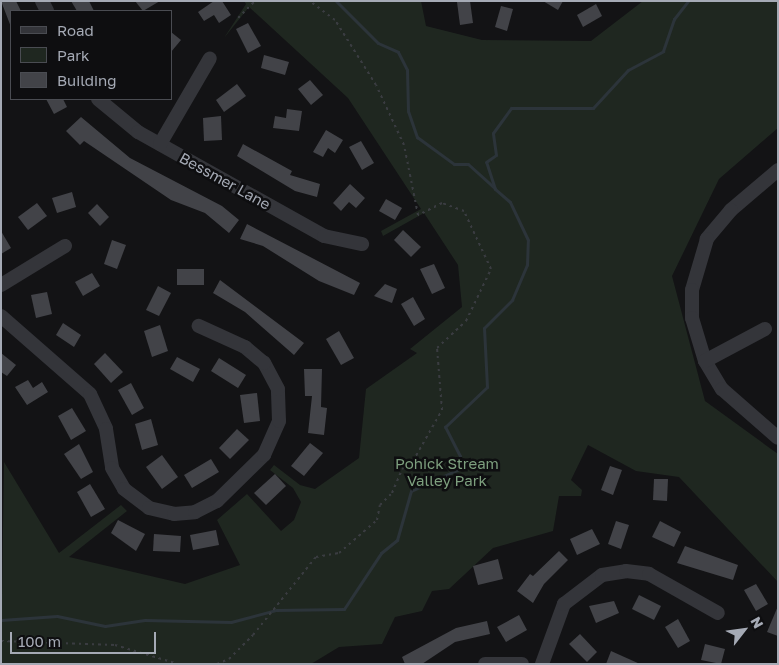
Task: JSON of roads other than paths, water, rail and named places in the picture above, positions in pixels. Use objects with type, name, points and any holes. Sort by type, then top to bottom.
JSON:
[{"type":"street","points":[[160,144],[210,58]]},
{"type":"street","name":"Bessmer Lane","points":[[99,100],[122,121],[160,144],[324,236],[362,244]]},
{"type":"street","points":[[778,170],[731,210],[707,239],[692,290],[692,318],[705,361],[722,389],[778,438]]},
{"type":"street","points":[[1,285],[65,246]]},
{"type":"street","points":[[1,316],[90,394],[106,429],[112,468],[124,490],[149,508],[174,514],[195,512],[217,501],[264,455],[279,421],[278,389],[264,363],[244,347],[199,326]]},
{"type":"street","points":[[705,361],[764,329]]},
{"type":"street","points":[[542,664],[564,604],[586,583],[602,575],[626,571],[656,576],[718,613]]},
{"type":"street","points":[[485,664],[522,664]]},
{"type":"waterway","points":[[336,1],[378,43],[398,52],[407,70],[408,111],[417,137],[454,164],[468,164],[495,188]]},
{"type":"waterway","points":[[1,620],[57,616],[105,626],[145,620],[231,622],[276,610],[344,609],[381,553],[397,540],[411,491],[461,468],[460,456],[445,427],[487,387],[484,328],[512,300],[527,265],[528,240],[510,202],[495,189],[486,162],[496,155],[493,133],[511,108],[593,108],[628,70],[663,51],[674,19],[688,1]]},
{"type":"park label","name":"Pohick Stream Valley Park","points":[[447,472]]}]
